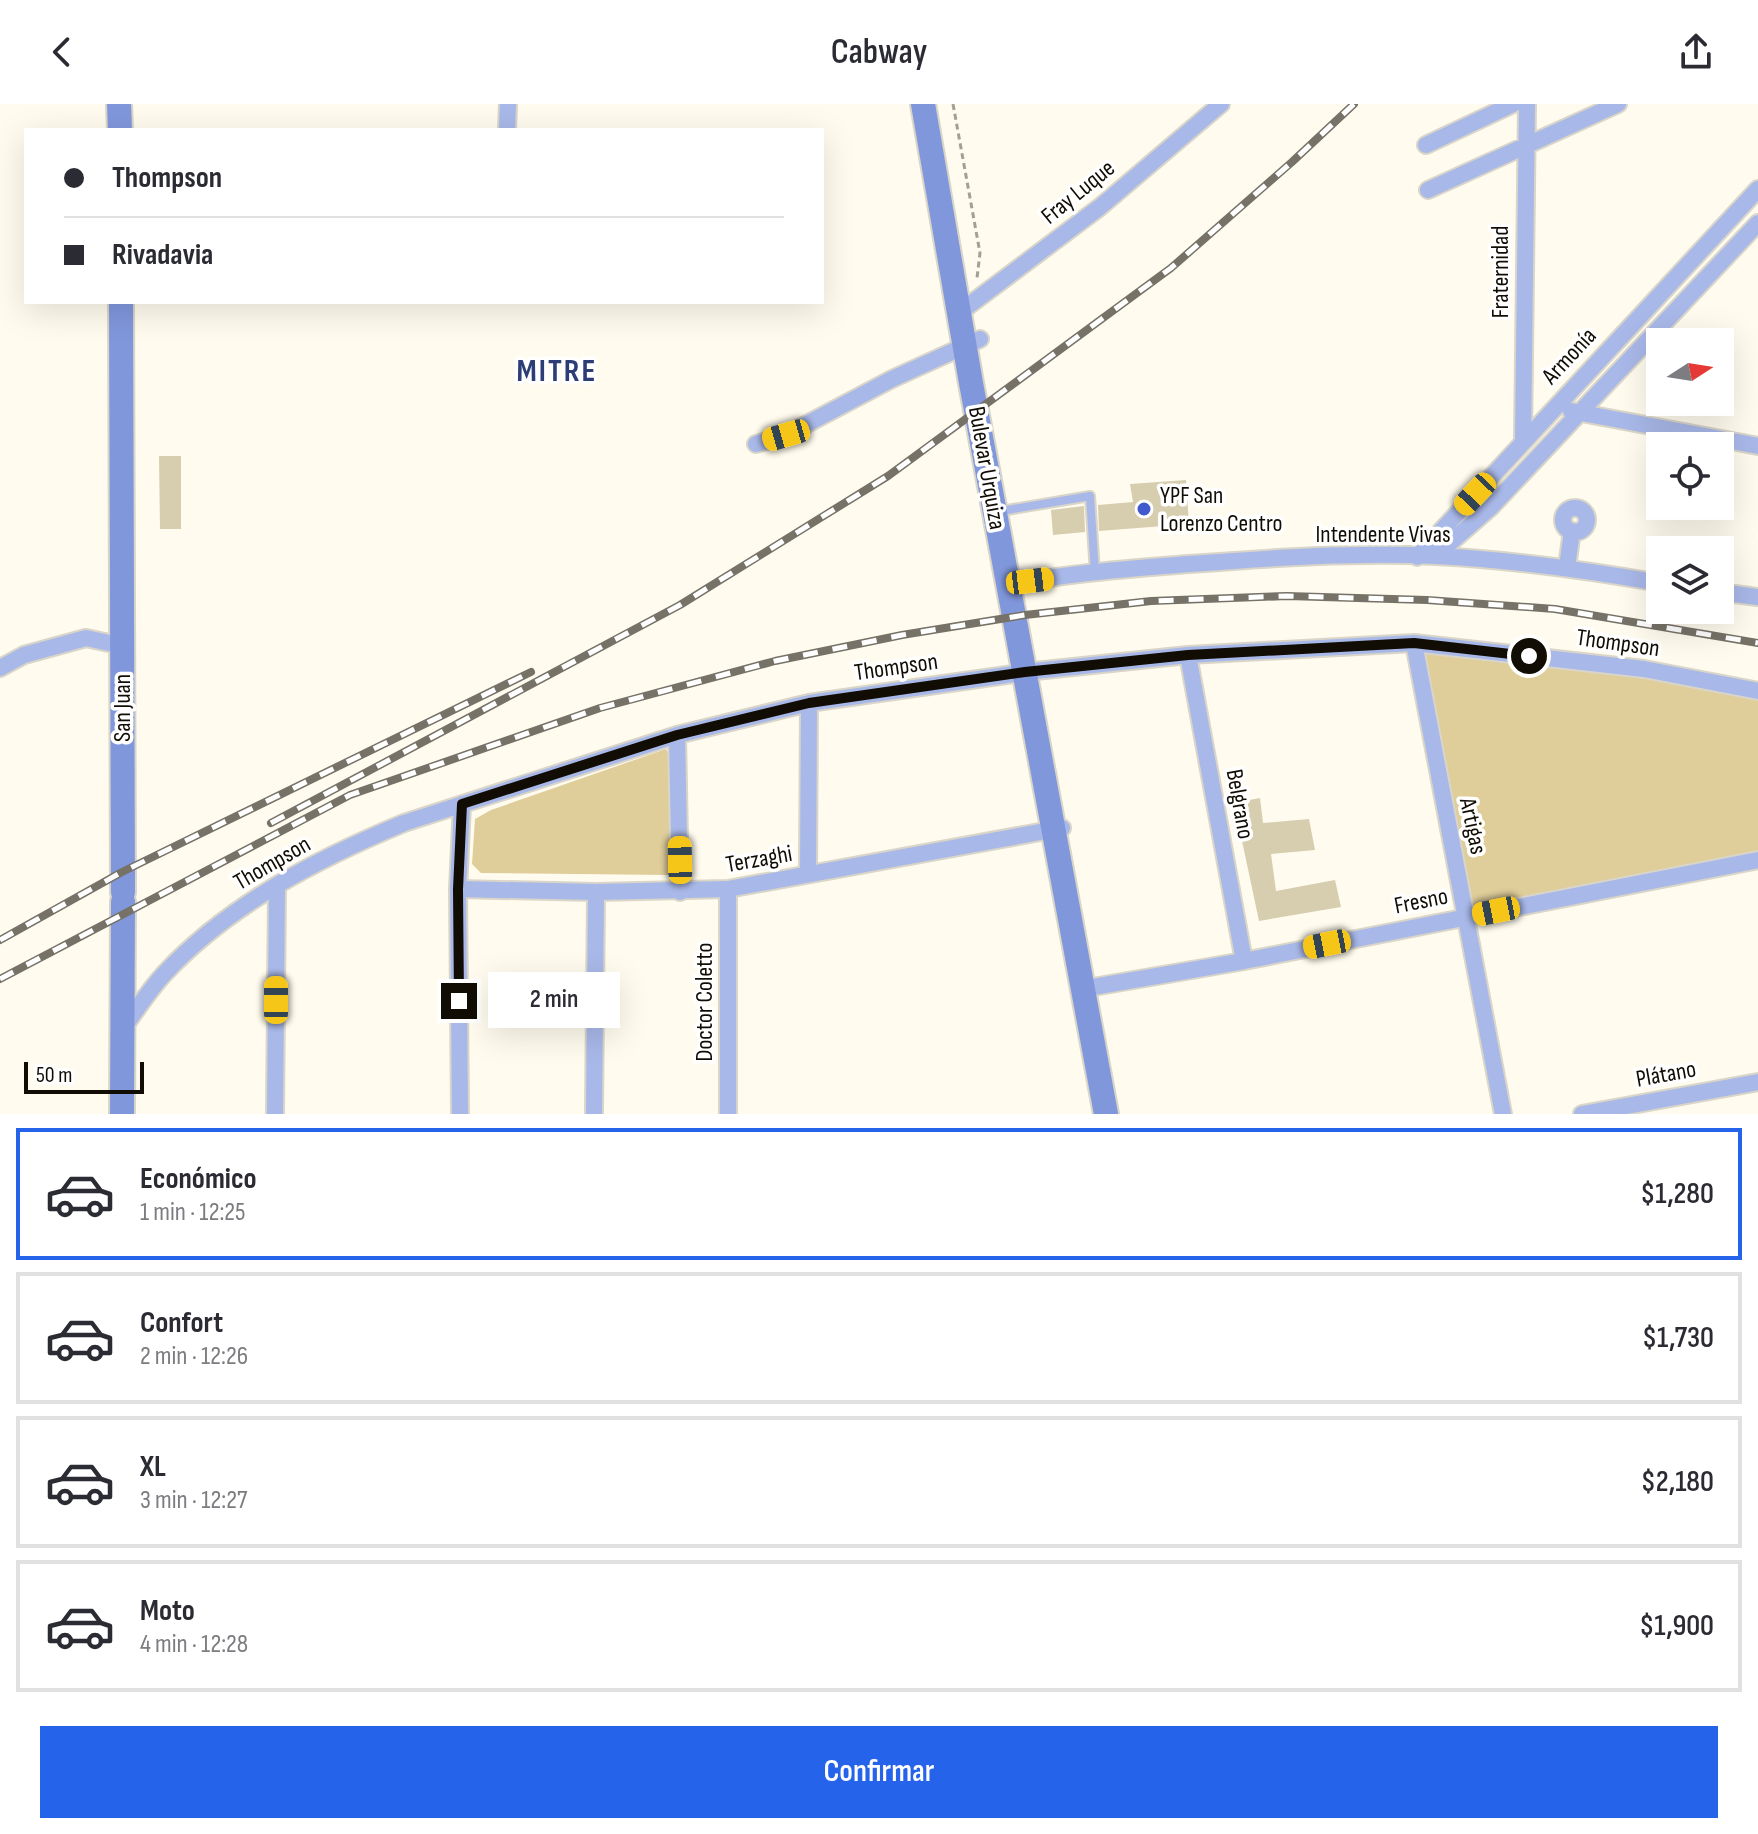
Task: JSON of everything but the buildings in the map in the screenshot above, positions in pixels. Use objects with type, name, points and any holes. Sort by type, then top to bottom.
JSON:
[{"type":"main road","points":[[119,104],[120,128]]},
{"type":"main road","name":"Bulevar Urquiza","points":[[923,104],[967,308]]},
{"type":"main road","name":"Bulevar Urquiza","points":[[937,104],[967,308],[1106,1114]]},
{"type":"main road","name":"San Juan","points":[[121,304],[122,1114]]},
{"type":"main road","name":"Bulevar Urquiza","points":[[973,343],[1007,510],[1014,584]]},
{"type":"main road","name":"Bulevar Urquiza","points":[[1059,828],[1116,1114]]},
{"type":"street","points":[[507,128],[508,104]]},
{"type":"street","name":"Fray Luque","points":[[967,308],[1100,207],[1221,104]]},
{"type":"street","points":[[1426,145],[1513,104]]},
{"type":"street","name":"Fraternidad","points":[[1523,440],[1527,104]]},
{"type":"street","points":[[1428,190],[1618,104]]},
{"type":"street","name":"Armonía","points":[[1417,557],[1758,189]]},
{"type":"street","name":"Armonía","points":[[1435,556],[1491,507],[1758,223]]},
{"type":"street","points":[[756,444],[786,435],[892,379],[973,343]]},
{"type":"street","points":[[1555,406],[1578,414],[1758,446]]},
{"type":"street","points":[[1567,567],[1572,531]]},
{"type":"street","name":"Intendente Vivas","points":[[1014,584],[1273,558],[1435,556],[1567,567],[1646,581]]},
{"type":"street","points":[[1734,594],[1758,597]]},
{"type":"street","points":[[0,668],[24,655],[86,638],[123,646]]},
{"type":"street","name":"Thompson","points":[[124,1027],[164,974],[205,935],[277,885],[366,839],[404,823],[677,735],[809,703],[1030,672],[1188,655],[1414,643],[1644,669],[1758,691]]},
{"type":"street","name":"Artigas","points":[[1414,643],[1503,1114]]},
{"type":"street","name":"Belgrano","points":[[1188,655],[1244,961]]},
{"type":"street","points":[[808,874],[809,703]]},
{"type":"street","points":[[677,735],[680,892]]},
{"type":"street","points":[[460,1114],[458,889],[462,804]]},
{"type":"street","name":"Terzaghi","points":[[458,889],[680,892],[728,889],[1059,828]]},
{"type":"street","name":"Fresno","points":[[1093,987],[1244,961],[1758,860]]},
{"type":"street","points":[[275,1114],[277,885]]},
{"type":"street","name":"Doctor Coletto","points":[[728,889],[728,1114]]},
{"type":"street","points":[[594,1114],[596,892]]},
{"type":"street","name":"Plátano","points":[[1582,1114],[1758,1082]]},
{"type":"lane","points":[[1007,510],[1090,496],[1095,574]]},
{"type":"path","points":[[953,104],[980,253],[967,308]]},
{"type":"shaded area","points":[[1414,643],[1758,691],[1758,860],[1467,917]]},
{"type":"shaded area","points":[[666,749],[670,757],[672,866],[669,875],[481,873],[472,864],[475,819],[491,810]]},
{"type":"railway","points":[[271,823],[680,605],[888,476],[1171,268],[1354,104]]},
{"type":"railway","points":[[0,979],[350,795],[600,708],[775,661],[902,635],[1025,615],[1151,601],[1287,596],[1427,600],[1555,609],[1758,643]]},
{"type":"railway","points":[[0,940],[122,872],[531,672]]},
{"type":"place","name":"YPF San Lorenzo Centro","points":[[1144,509]]},
{"type":"district","name":"MITRE","points":[[557,371]]},
{"type":"route","points":[[459,1001],[458,889],[462,804],[677,735],[809,703],[1035,671],[1188,655],[1414,643],[1529,656]]}]
